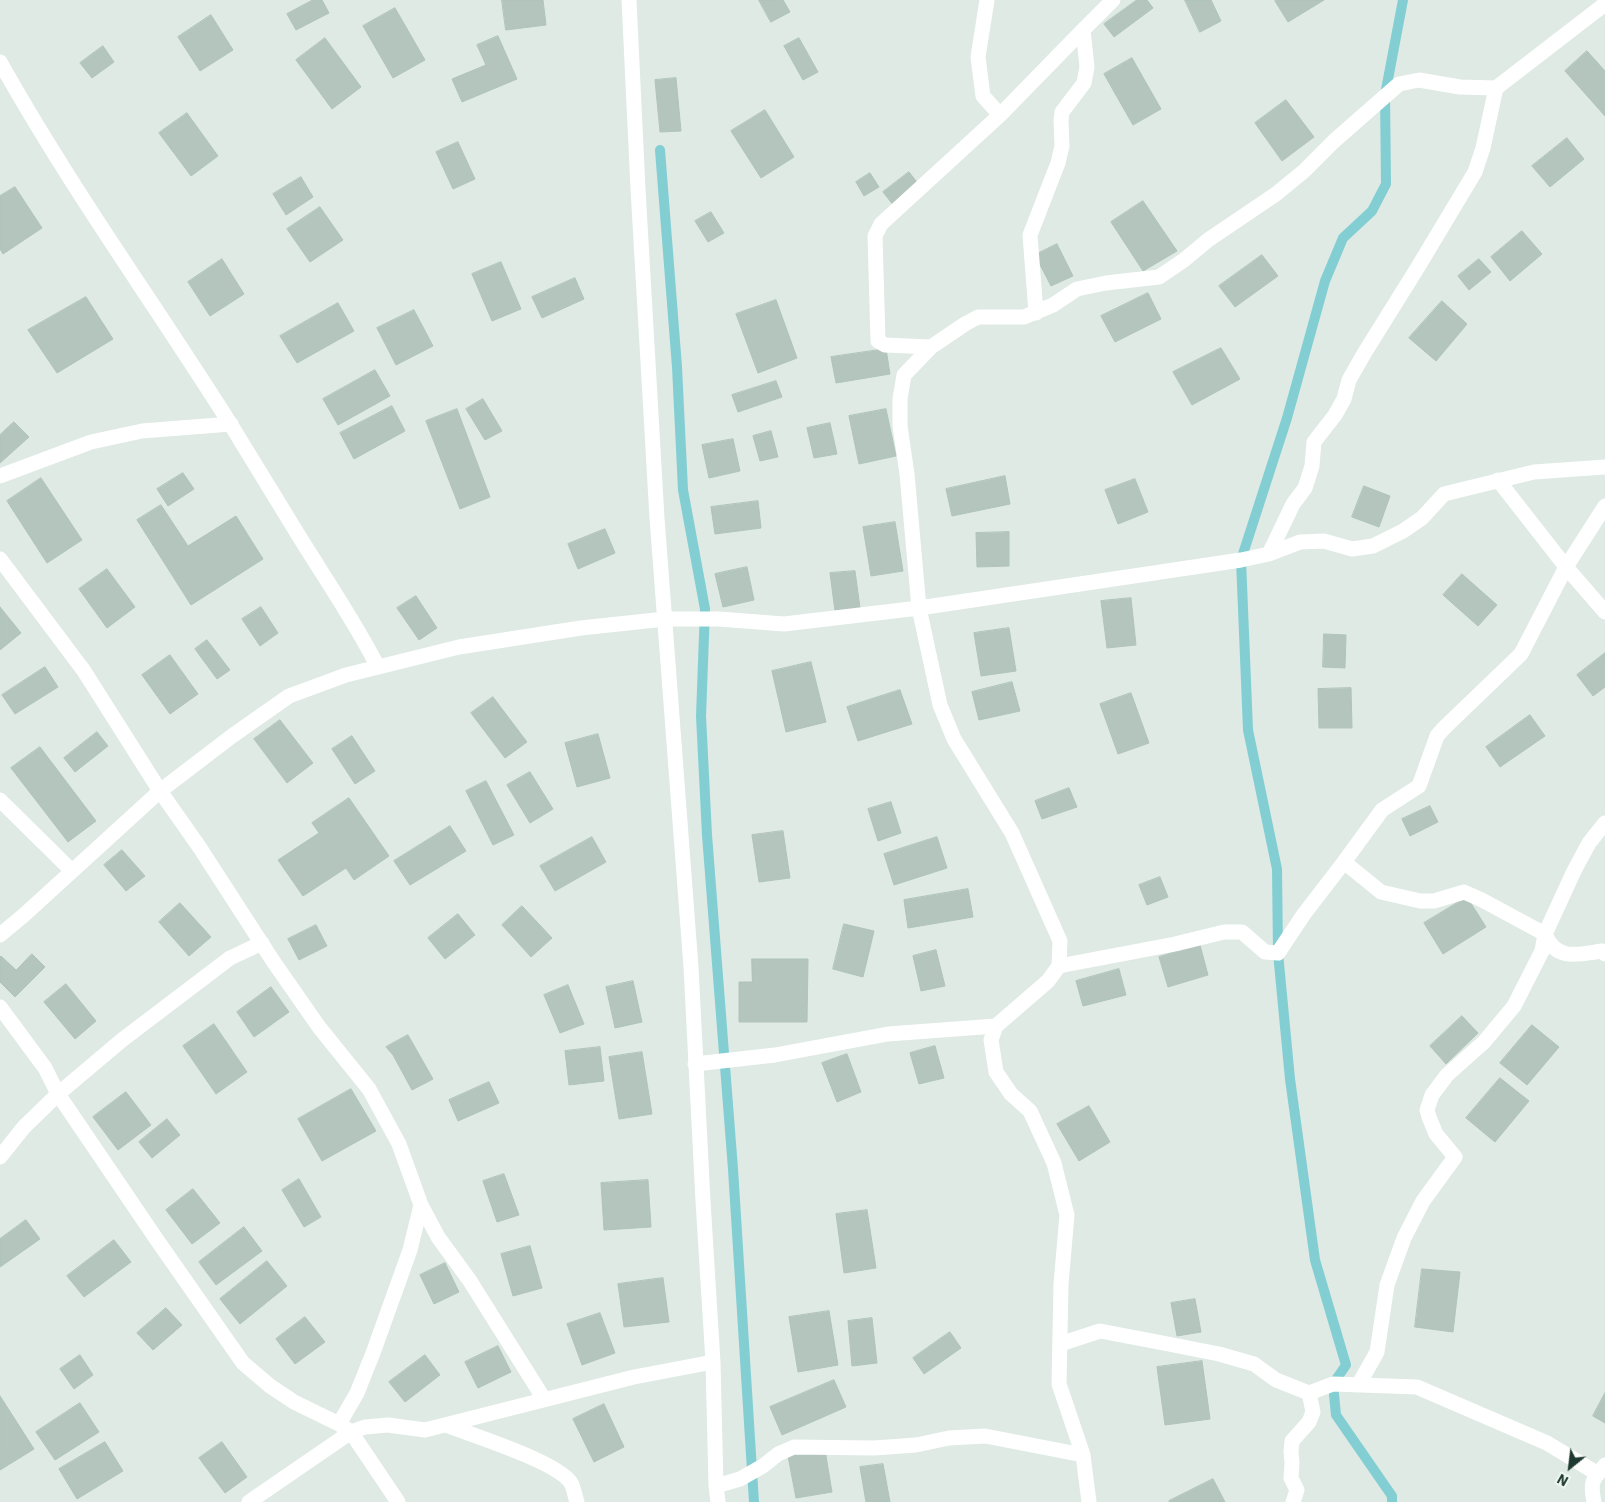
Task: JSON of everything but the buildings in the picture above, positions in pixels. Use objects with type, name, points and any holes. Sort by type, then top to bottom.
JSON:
[{"type":"street","points":[[629,0],[638,199],[665,619],[686,902],[713,1362],[718,1502]]},
{"type":"street","points":[[987,0],[978,57],[980,77],[983,96],[1000,115]]},
{"type":"street","points":[[931,347],[878,342],[874,254],[875,236],[881,224],[1000,115],[1113,0]]},
{"type":"street","points":[[1088,1502],[1083,1455],[1059,1384],[1061,1284],[1066,1215],[1054,1163],[1030,1112],[1011,1094],[996,1072],[991,1040],[996,1026],[1048,981],[1059,966],[1060,941],[1012,833],[954,739],[940,705],[919,608],[907,474],[900,426],[900,399],[904,375],[931,347],[978,317],[1024,317],[1036,313],[1077,290],[1106,283],[1159,277],[1208,240],[1276,194],[1304,171],[1334,141],[1399,84],[1419,80],[1460,87],[1496,88],[1605,4]]},
{"type":"street","points":[[1036,313],[1030,235],[1058,163],[1062,146],[1062,112],[1084,83],[1087,67],[1083,30]]},
{"type":"street","points":[[0,62],[28,112],[108,239],[231,424],[295,530],[342,602],[378,666]]},
{"type":"street","points":[[1269,554],[1293,504],[1304,488],[1312,466],[1314,442],[1344,399],[1349,380],[1475,172],[1483,148],[1496,88]]},
{"type":"street","points":[[0,476],[91,442],[142,431],[231,424]]},
{"type":"street","points":[[0,935],[160,791],[289,696],[346,675],[459,646],[582,628],[665,619],[719,619],[784,624],[919,608],[1241,560],[1269,554],[1300,542],[1324,541],[1352,549],[1373,546],[1403,532],[1422,518],[1444,494],[1534,472],[1605,467]]},
{"type":"street","points":[[1498,480],[1566,567],[1605,612]]},
{"type":"street","points":[[1059,966],[1175,944],[1224,932],[1242,932],[1265,952],[1278,953],[1304,914],[1382,810],[1419,786],[1437,736],[1521,654],[1566,567],[1605,506]]},
{"type":"street","points":[[0,559],[84,671],[160,791],[319,1027],[369,1089],[399,1144],[421,1205],[438,1237],[470,1281],[544,1399]]},
{"type":"street","points":[[0,800],[72,871]]},
{"type":"street","points":[[1359,1384],[1377,1352],[1387,1285],[1404,1238],[1423,1201],[1455,1157],[1436,1134],[1429,1117],[1427,1110],[1432,1095],[1448,1075],[1484,1042],[1514,1006],[1542,952],[1545,934],[1574,871],[1589,843],[1605,823]]},
{"type":"street","points":[[1344,862],[1381,892],[1420,901],[1434,901],[1464,892],[1545,934],[1548,943],[1565,953],[1580,956],[1602,951],[1605,954]]},
{"type":"street","points":[[0,1157],[24,1128],[58,1094],[122,1040],[230,958],[262,943]]},
{"type":"street","points":[[0,1007],[45,1068],[58,1094],[243,1363],[270,1386],[294,1402],[345,1428],[398,1502]]},
{"type":"street","points":[[695,1064],[776,1055],[888,1034],[996,1026]]},
{"type":"street","points":[[249,1502],[345,1428],[410,1250],[421,1205]]},
{"type":"street","points":[[1060,1344],[1100,1332],[1219,1354],[1254,1364],[1276,1380],[1309,1392],[1333,1384],[1417,1387],[1548,1443],[1601,1469],[1592,1480],[1591,1488],[1594,1502]]},
{"type":"street","points":[[345,1428],[388,1425],[425,1430],[634,1376],[713,1362]]},
{"type":"street","points":[[1293,1502],[1297,1490],[1291,1478],[1292,1441],[1308,1422],[1313,1412],[1309,1392]]},
{"type":"street","points":[[446,1425],[526,1455],[552,1469],[571,1483],[577,1502]]},
{"type":"street","points":[[716,1486],[740,1479],[763,1466],[778,1454],[794,1447],[874,1448],[916,1445],[949,1438],[985,1436],[1083,1455]]},
{"type":"waterway","points":[[1392,1502],[1392,1496],[1336,1415],[1333,1384],[1346,1365],[1315,1260],[1290,1079],[1278,953],[1277,869],[1248,730],[1241,560],[1287,418],[1325,281],[1343,238],[1372,211],[1386,184],[1385,95],[1403,0]]},
{"type":"waterway","points":[[660,150],[677,367],[683,490],[705,609],[701,716],[707,835],[733,1169],[754,1502]]}]
